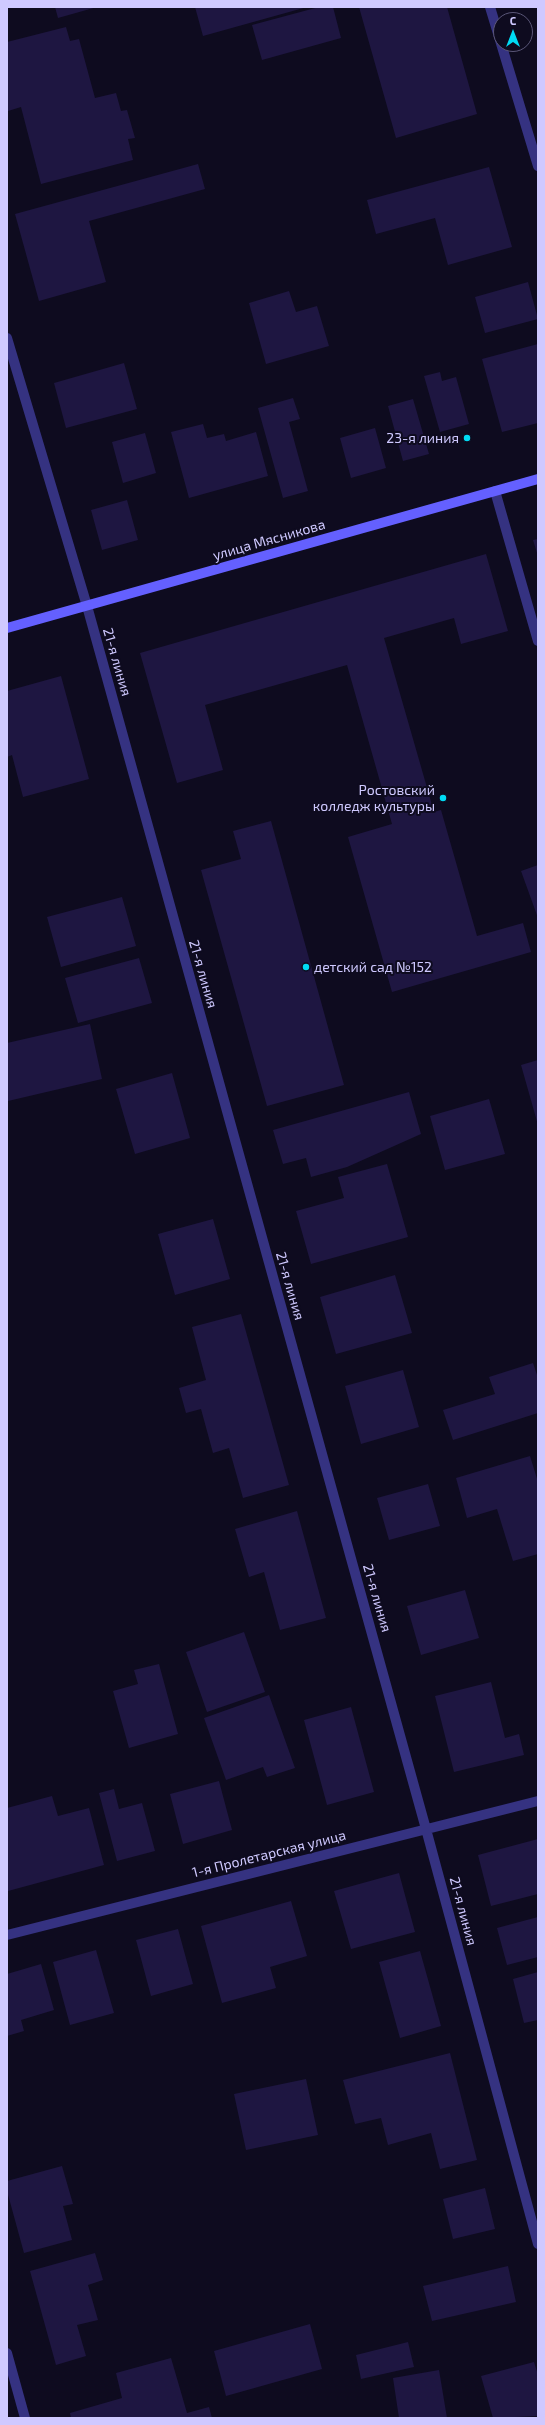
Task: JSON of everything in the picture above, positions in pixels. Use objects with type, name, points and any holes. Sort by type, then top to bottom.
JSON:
[{"type":"main road","name":"улица Мясникова","points":[[7,628],[538,478]]},
{"type":"street","points":[[490,7],[538,166]]},
{"type":"street","name":"21-я линия","points":[[7,338],[86,606],[426,1829],[538,2244]]},
{"type":"street","points":[[495,491],[538,641]]},
{"type":"street","name":"1-я Пролетарская улица","points":[[7,1935],[538,1801]]},
{"type":"street","points":[[7,2354],[25,2418]]},
{"type":"building","points":[[55,7],[97,7],[58,18]]},
{"type":"building","points":[[195,7],[307,7],[203,36]]},
{"type":"building","points":[[319,7],[333,7],[341,38],[262,60],[252,25]]},
{"type":"building","points":[[359,7],[447,7],[477,114],[396,138]]},
{"type":"building","points":[[66,27],[70,41],[79,39],[95,98],[116,93],[121,111],[127,110],[135,138],[128,139],[133,160],[41,184],[21,107],[8,111],[7,108],[7,42]]},
{"type":"building","points":[[198,164],[205,189],[89,221],[106,282],[39,301],[15,214]]},
{"type":"building","points":[[489,167],[512,247],[448,265],[435,218],[376,234],[367,200]]},
{"type":"building","points":[[528,282],[538,319],[485,333],[475,297]]},
{"type":"building","points":[[289,291],[296,312],[317,306],[329,346],[266,364],[249,303]]},
{"type":"building","points":[[538,344],[538,423],[502,432],[482,359]]},
{"type":"building","points":[[124,363],[137,409],[66,428],[54,383]]},
{"type":"building","points":[[440,372],[442,381],[456,377],[469,424],[440,432],[424,376]]},
{"type":"building","points":[[293,398],[300,419],[289,422],[308,491],[283,498],[258,408]]},
{"type":"building","points":[[413,399],[429,454],[403,461],[388,406]]},
{"type":"building","points":[[203,424],[207,438],[224,434],[226,441],[256,432],[268,476],[189,498],[171,432]]},
{"type":"building","points":[[375,428],[386,468],[351,478],[340,438]]},
{"type":"building","points":[[145,433],[156,473],[123,483],[112,442]]},
{"type":"building","points":[[127,500],[138,540],[102,550],[91,510]]},
{"type":"building","points":[[538,539],[538,556],[533,540]]},
{"type":"building","points":[[486,554],[508,631],[461,644],[454,618],[384,638],[434,812],[441,810],[477,936],[523,923],[531,952],[392,992],[348,837],[392,824],[347,665],[205,705],[223,770],[177,783],[140,653]]},
{"type":"building","points":[[61,676],[89,779],[23,797],[12,755],[7,757],[7,691]]},
{"type":"building","points":[[271,821],[344,1085],[267,1106],[201,870],[241,859],[233,831]]},
{"type":"building","points":[[538,865],[538,918],[521,871]]},
{"type":"building","points":[[122,897],[136,946],[61,967],[47,917]]},
{"type":"building","points":[[139,958],[152,1003],[78,1023],[65,978]]},
{"type":"building","points":[[90,1024],[102,1079],[8,1101],[7,1043]]},
{"type":"building","points":[[538,1060],[538,1125],[521,1065]]},
{"type":"building","points":[[172,1073],[190,1138],[135,1154],[116,1089]]},
{"type":"building","points":[[409,1092],[421,1134],[347,1167],[311,1177],[306,1158],[283,1164],[273,1130]]},
{"type":"building","points":[[489,1099],[505,1154],[445,1170],[430,1116]]},
{"type":"building","points":[[387,1164],[408,1237],[311,1264],[296,1211],[344,1198],[338,1177]]},
{"type":"building","points":[[213,1219],[230,1279],[175,1295],[158,1234]]},
{"type":"building","points":[[395,1275],[412,1333],[336,1354],[320,1297]]},
{"type":"building","points":[[241,1314],[289,1485],[243,1498],[229,1448],[213,1453],[201,1409],[186,1413],[179,1388],[206,1380],[192,1327]]},
{"type":"building","points":[[533,1363],[538,1378],[538,1413],[453,1440],[443,1410],[495,1394],[489,1377]]},
{"type":"building","points":[[403,1370],[419,1427],[361,1444],[345,1386]]},
{"type":"building","points":[[530,1456],[538,1482],[538,1554],[513,1561],[497,1509],[467,1518],[456,1478]]},
{"type":"building","points":[[428,1484],[440,1526],[389,1540],[377,1498]]},
{"type":"building","points":[[297,1511],[326,1618],[280,1630],[264,1572],[249,1577],[235,1529]]},
{"type":"building","points":[[465,1590],[479,1638],[421,1655],[407,1606]]},
{"type":"building","points":[[244,1632],[265,1692],[207,1712],[186,1652]]},
{"type":"building","points":[[159,1664],[178,1734],[129,1748],[113,1691],[138,1684],[134,1670]]},
{"type":"building","points":[[491,1682],[505,1738],[519,1734],[524,1755],[454,1772],[435,1696]]},
{"type":"building","points":[[269,1695],[295,1768],[267,1777],[263,1767],[226,1780],[204,1718]]},
{"type":"building","points":[[351,1707],[374,1792],[327,1805],[304,1720]]},
{"type":"building","points":[[219,1781],[232,1830],[183,1844],[170,1794]]},
{"type":"building","points":[[114,1789],[119,1809],[142,1803],[155,1851],[117,1861],[99,1793]]},
{"type":"building","points":[[52,1796],[58,1816],[89,1808],[104,1865],[8,1891],[7,1808]]},
{"type":"building","points":[[538,1839],[538,1894],[491,1906],[478,1855]]},
{"type":"building","points":[[399,1873],[415,1932],[351,1949],[334,1891]]},
{"type":"building","points":[[291,1901],[307,1956],[270,1967],[276,1988],[222,2003],[201,1926]]},
{"type":"building","points":[[538,1917],[538,1957],[507,1965],[497,1928]]},
{"type":"building","points":[[178,1929],[193,1984],[151,1996],[136,1940]]},
{"type":"building","points":[[96,1950],[114,2013],[70,2025],[53,1962]]},
{"type":"building","points":[[420,1951],[441,2026],[400,2038],[379,1962]]},
{"type":"building","points":[[41,1964],[54,2010],[21,2020],[24,2031],[7,2036],[7,1974]]},
{"type":"building","points":[[538,1972],[538,2020],[524,2023],[513,1979]]},
{"type":"building","points":[[450,2053],[477,2160],[440,2169],[431,2133],[388,2145],[381,2118],[355,2124],[343,2080]]},
{"type":"building","points":[[306,2079],[318,2135],[246,2150],[234,2094]]},
{"type":"building","points":[[62,2166],[73,2204],[63,2206],[72,2240],[24,2253],[7,2191],[7,2181]]},
{"type":"building","points":[[485,2188],[495,2229],[453,2239],[443,2199]]},
{"type":"building","points":[[95,2253],[103,2280],[88,2285],[98,2320],[77,2325],[86,2356],[56,2365],[30,2271]]},
{"type":"building","points":[[508,2266],[516,2302],[432,2321],[423,2286]]},
{"type":"building","points":[[310,2324],[322,2369],[226,2396],[214,2351]]},
{"type":"building","points":[[408,2342],[414,2367],[361,2379],[356,2355]]},
{"type":"building","points":[[171,2358],[187,2413],[209,2407],[212,2418],[71,2418],[70,2413],[122,2398],[116,2373]]},
{"type":"building","points":[[534,2362],[538,2375],[538,2416],[493,2418],[481,2376]]},
{"type":"building","points":[[439,2370],[447,2418],[399,2418],[393,2378]]},
{"type":"place","name":"23-я линия","points":[[467,438]]},
{"type":"place","name":"Ростовский колледж культуры","points":[[443,798]]},
{"type":"place","name":"детский сад №152","points":[[306,967]]}]
